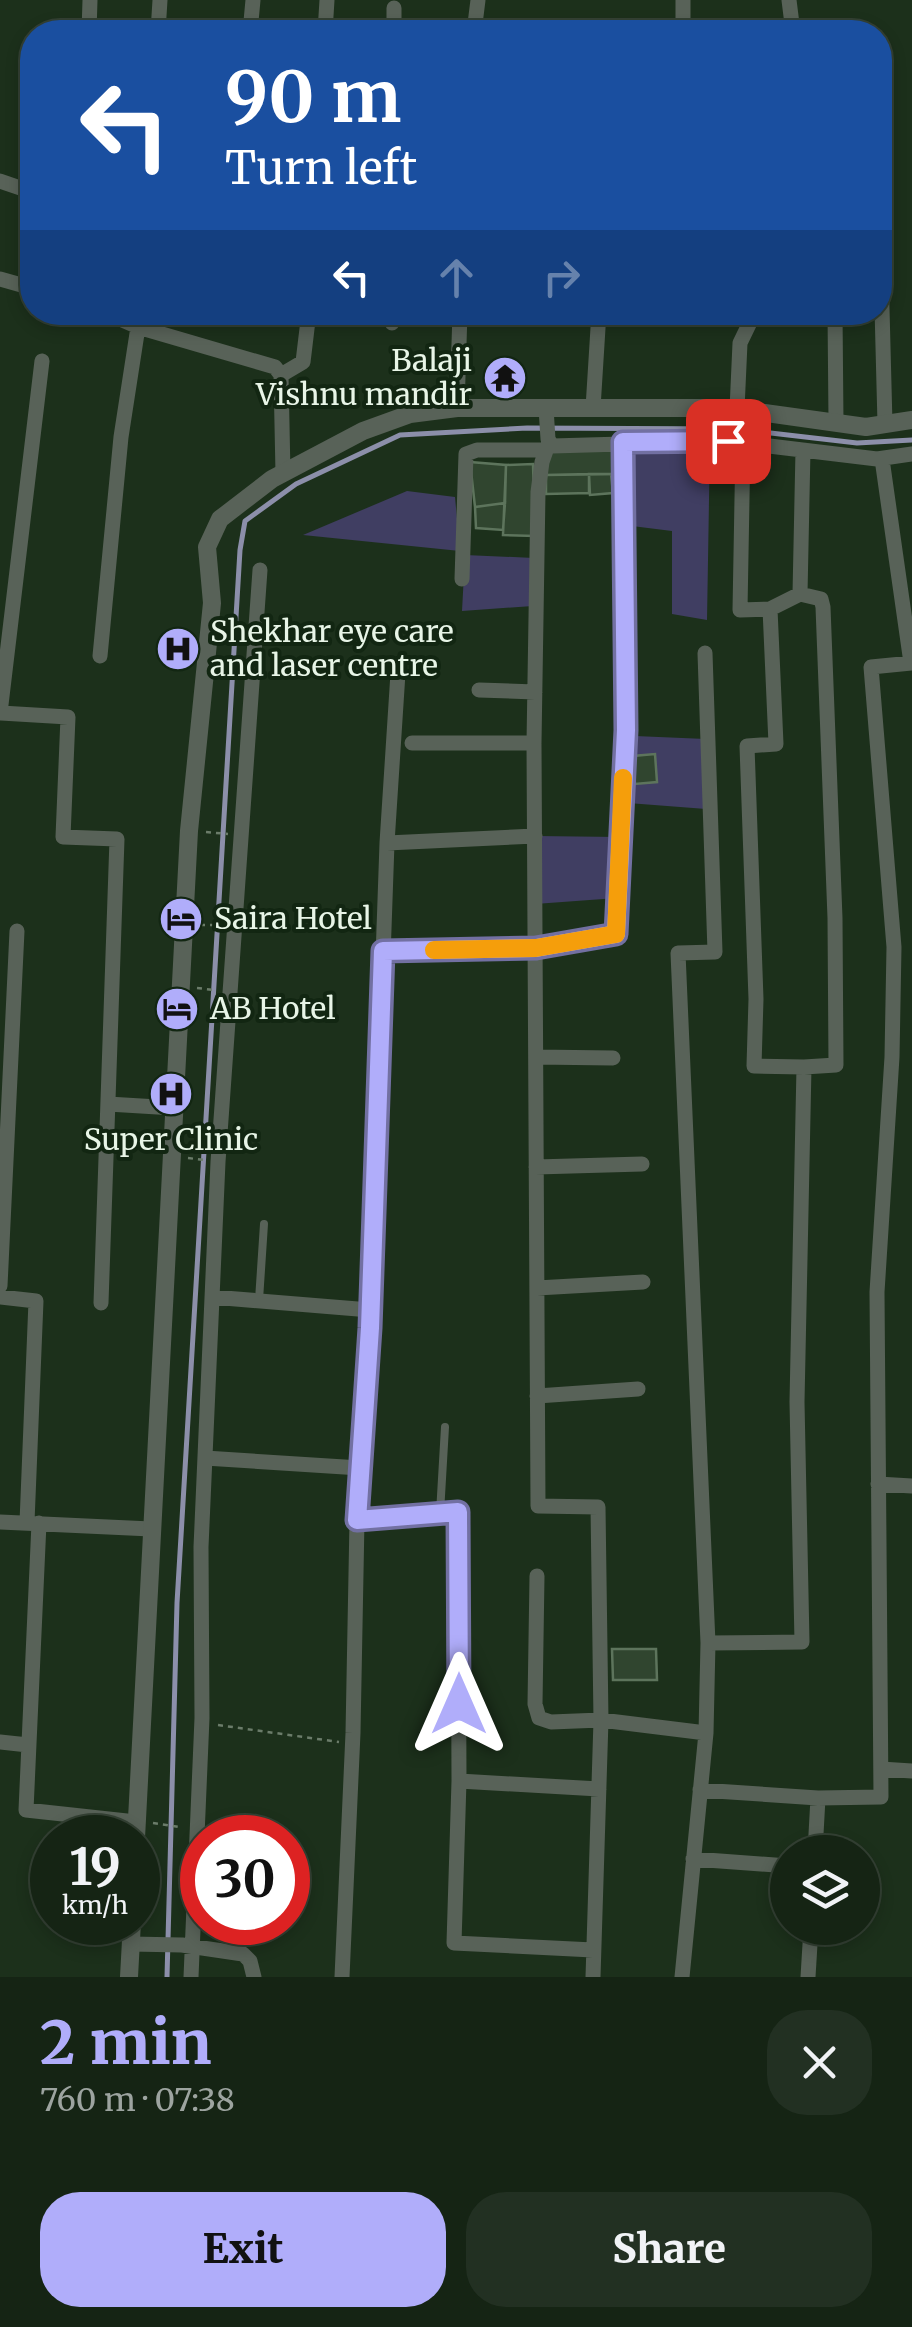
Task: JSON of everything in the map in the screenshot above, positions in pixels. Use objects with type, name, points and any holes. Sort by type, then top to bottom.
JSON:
[{"type":"street","points":[[394,8],[394,20]]},
{"type":"street","points":[[133,325],[275,368],[280,375],[283,474]]},
{"type":"street","points":[[280,375],[304,362],[308,325]]},
{"type":"street","points":[[457,408],[460,325]]},
{"type":"street","points":[[594,408],[598,325]]},
{"type":"street","points":[[738,409],[740,342],[746,325]]},
{"type":"street","points":[[835,325],[836,422]]},
{"type":"street","points":[[882,325],[885,424]]},
{"type":"street","points":[[100,656],[122,437],[138,327]]},
{"type":"street","points":[[42,361],[0,713],[68,717],[63,836],[117,839],[101,1303]]},
{"type":"street","points":[[141,1815],[151,1529],[189,830],[212,603],[207,547],[220,519],[283,474],[363,430],[410,414],[457,408],[547,432],[557,446],[743,442],[882,458],[912,454]]},
{"type":"street","points":[[462,579],[466,454],[472,450],[547,432],[594,408],[738,409],[866,426],[912,420]]},
{"type":"street","points":[[547,432],[538,492],[534,743],[538,1506],[598,1507],[601,1720],[592,1977]]},
{"type":"street","points":[[383,951],[536,948],[616,934],[626,730],[623,442]]},
{"type":"street","points":[[743,442],[740,610],[770,609],[800,594],[821,599],[823,607],[836,1065],[754,1066],[756,998],[747,746],[776,744],[770,609]]},
{"type":"street","points":[[800,594],[802,450]]},
{"type":"street","points":[[700,1790],[881,1798],[876,1292],[892,1057],[894,947],[870,667],[912,663],[882,458]]},
{"type":"street","points":[[191,1977],[187,1946],[202,1722],[200,1547],[218,1162],[260,570]]},
{"type":"street","points":[[682,1977],[706,1733],[708,1643],[678,952],[714,952],[705,652]]},
{"type":"street","points":[[342,1977],[386,843],[398,674]]},
{"type":"street","points":[[479,690],[535,692]]},
{"type":"street","points":[[412,743],[534,743]]},
{"type":"street","points":[[386,843],[535,836]]},
{"type":"street","points":[[0,1286],[4,1127],[17,932]]},
{"type":"street","points":[[536,1057],[612,1058]]},
{"type":"street","points":[[708,1643],[802,1642],[797,1402],[804,1067]]},
{"type":"street","points":[[108,1104],[174,1108]]},
{"type":"street","points":[[536,1168],[642,1164]]},
{"type":"street","points":[[537,1288],[643,1282]]},
{"type":"street","points":[[212,1296],[370,1310]]},
{"type":"street","points":[[0,1297],[36,1301],[26,1810],[60,1815]]},
{"type":"street","points":[[537,1396],[638,1389]]},
{"type":"street","points":[[205,1458],[360,1468]]},
{"type":"street","points":[[878,1484],[912,1486]]},
{"type":"street","points":[[357,1520],[458,1512],[460,1781],[454,1943],[593,1950]]},
{"type":"street","points":[[0,1522],[151,1529]]},
{"type":"street","points":[[536,1576],[539,1718],[550,1722],[601,1720],[706,1733]]},
{"type":"street","points":[[0,1742],[28,1745]]},
{"type":"street","points":[[881,1769],[912,1770]]},
{"type":"street","points":[[460,1781],[599,1789]]},
{"type":"street","points":[[816,1835],[818,1798]]},
{"type":"street","points":[[693,1859],[770,1865]]},
{"type":"street","points":[[160,1944],[243,1954],[250,1960],[254,1977]]},
{"type":"street","points":[[129,1977],[130,1945]]},
{"type":"street","points":[[808,1977],[809,1945]]},
{"type":"lane","points":[[259,1300],[264,1224]]},
{"type":"lane","points":[[440,1514],[444,1427]]},
{"type":"path","points":[[207,832],[226,834]]},
{"type":"path","points":[[206,925],[222,925]]},
{"type":"path","points":[[200,988],[220,990]]},
{"type":"path","points":[[188,1158],[207,1161]]},
{"type":"path","points":[[202,1722],[352,1744]]},
{"type":"path","points":[[160,1827],[180,1828]]},
{"type":"shaded area","points":[[710,441],[707,620],[672,614],[672,531],[632,526],[627,447]]},
{"type":"shaded area","points":[[407,491],[455,497],[460,551],[303,535]]},
{"type":"shaded area","points":[[465,555],[534,558],[533,606],[462,611]]},
{"type":"shaded area","points":[[635,736],[706,739],[706,809],[628,803],[626,758]]},
{"type":"shaded area","points":[[535,836],[620,837],[617,898],[535,904]]},
{"type":"building","points":[[547,449],[619,449],[619,474],[546,475]]},
{"type":"building","points":[[470,462],[506,465],[505,503],[475,507]]},
{"type":"building","points":[[533,464],[535,536],[503,535],[506,465]]},
{"type":"building","points":[[589,474],[611,474],[613,493],[590,495]]},
{"type":"building","points":[[589,474],[589,493],[546,494],[546,475]]},
{"type":"building","points":[[505,503],[503,530],[476,528],[475,507]]},
{"type":"building","points":[[655,754],[657,782],[635,784],[633,756]]},
{"type":"building","points":[[612,1649],[656,1649],[657,1680],[613,1680]]},
{"type":"waterway","points":[[167,1977],[177,1603],[240,550],[245,521],[296,484],[400,435],[527,428],[736,429],[857,443],[912,440]]},
{"type":"slow traffic","points":[[434,950],[536,948],[616,934],[623,778]]},
{"type":"place","name":"Balaji Vishnu mandir","points":[[505,378]]},
{"type":"place","name":"Shekhar eye care and laser centre","points":[[178,649]]},
{"type":"place","name":"Saira Hotel","points":[[181,919]]},
{"type":"place","name":"AB Hotel","points":[[177,1009]]},
{"type":"place","name":"Super Clinic","points":[[171,1094]]},
{"type":"route","points":[[459,1704],[458,1512],[357,1520],[370,1328],[383,951],[536,948],[616,934],[626,730],[623,442],[728,441]]}]
